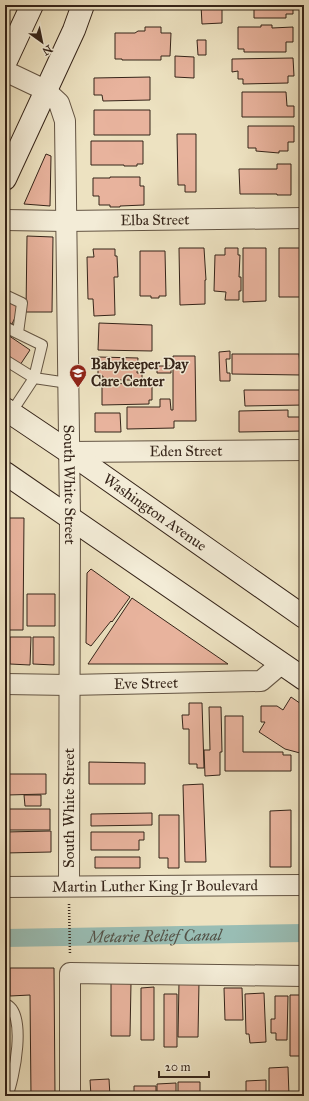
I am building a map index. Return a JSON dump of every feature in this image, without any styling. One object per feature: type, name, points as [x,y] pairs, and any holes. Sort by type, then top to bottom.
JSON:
[{"type":"street","points":[[5,63],[32,5]]},
{"type":"street","points":[[5,179],[74,30],[83,5]]},
{"type":"street","name":"South White Street","points":[[5,71],[45,90],[59,103],[65,121],[70,517],[69,886]]},
{"type":"street","name":"Elba Street","points":[[5,220],[66,221],[304,218]]},
{"type":"street","name":"Washington Avenue","points":[[8,411],[304,617]]},
{"type":"street","name":"Eden Street","points":[[68,452],[304,450]]},
{"type":"street","points":[[5,474],[70,517],[280,664],[304,679]]},
{"type":"street","name":"Eve Street","points":[[5,684],[69,686],[261,681],[280,664]]},
{"type":"street","name":"Martin Luther King Jr Boulevard","points":[[5,887],[304,885]]},
{"type":"street","points":[[70,1096],[70,973],[304,976]]},
{"type":"lane","points":[[5,295],[22,302],[18,333]]},
{"type":"lane","points":[[5,327],[42,345],[34,378],[8,411]]},
{"type":"lane","points":[[5,360],[34,378],[68,383]]},
{"type":"lane","points":[[5,1004],[9,1005],[14,1010],[18,1035],[11,1086],[7,1096]]},
{"type":"path","points":[[69,886],[70,973]]},
{"type":"building","points":[[201,5],[222,5],[222,23],[202,24]]},
{"type":"building","points":[[247,5],[293,5],[293,14],[286,14],[286,18],[254,18],[254,8],[247,8]]},
{"type":"building","points":[[261,25],[272,25],[272,28],[293,27],[293,42],[286,42],[286,52],[244,52],[244,49],[238,49],[238,27],[261,27]]},
{"type":"building","points":[[145,27],[161,27],[161,33],[171,33],[170,56],[161,56],[161,60],[115,59],[115,33],[135,33],[138,31],[145,31]]},
{"type":"building","points":[[197,40],[206,40],[206,55],[198,55]]},
{"type":"building","points":[[175,56],[194,57],[194,78],[175,77]]},
{"type":"building","points":[[293,58],[294,76],[288,76],[288,83],[243,84],[243,79],[238,79],[238,71],[232,72],[232,59]]},
{"type":"building","points":[[150,77],[150,100],[103,101],[102,95],[94,95],[94,78]]},
{"type":"building","points":[[242,92],[286,92],[287,106],[294,106],[294,117],[242,117]]},
{"type":"building","points":[[94,110],[150,110],[150,135],[94,135]]},
{"type":"building","points":[[248,126],[294,126],[294,142],[288,142],[288,151],[279,151],[279,153],[256,151],[256,148],[248,148]]},
{"type":"building","points":[[177,134],[196,134],[196,192],[185,192],[185,185],[178,185]]},
{"type":"building","points":[[91,141],[143,141],[143,164],[137,164],[137,166],[91,165]]},
{"type":"building","points":[[46,154],[51,156],[50,206],[24,204]]},
{"type":"building","points":[[277,164],[291,164],[291,195],[240,194],[239,169],[277,169]]},
{"type":"building","points":[[140,177],[140,186],[144,186],[144,205],[110,207],[110,205],[99,205],[99,196],[93,196],[93,178]]},
{"type":"building","points":[[27,236],[53,237],[52,312],[26,312]]},
{"type":"building","points":[[179,248],[204,248],[206,280],[205,304],[180,305]]},
{"type":"building","points":[[225,248],[238,248],[238,255],[240,255],[239,277],[241,277],[241,291],[239,291],[239,300],[225,300],[226,292],[214,291],[215,255],[225,255]]},
{"type":"building","points":[[243,248],[266,248],[266,301],[243,302]]},
{"type":"building","points":[[279,248],[303,248],[303,297],[279,297]]},
{"type":"building","points":[[93,249],[115,249],[115,256],[117,256],[118,277],[114,277],[115,315],[94,316],[93,299],[88,299],[87,257],[94,257]]},
{"type":"building","points":[[140,251],[165,251],[166,296],[151,298],[151,296],[140,296]]},
{"type":"building","points":[[5,300],[20,307],[12,324],[5,320]]},
{"type":"building","points":[[99,323],[152,325],[152,351],[98,350]]},
{"type":"building","points":[[5,333],[30,350],[20,365],[5,355]]},
{"type":"building","points":[[230,351],[230,359],[226,359],[227,373],[230,373],[230,381],[220,381],[219,352]]},
{"type":"building","points":[[232,354],[299,354],[301,375],[232,374]]},
{"type":"building","points":[[173,356],[195,356],[196,421],[174,421],[174,428],[127,429],[127,407],[160,407],[160,399],[170,399],[171,410],[173,410]]},
{"type":"building","points":[[98,357],[138,358],[137,373],[142,373],[142,380],[103,380],[103,376],[98,376]]},
{"type":"building","points":[[157,366],[171,366],[171,373],[157,373]]},
{"type":"building","points":[[152,383],[152,400],[149,400],[149,404],[102,405],[102,384]]},
{"type":"building","points":[[244,390],[304,390],[304,405],[245,406]]},
{"type":"building","points":[[288,410],[288,417],[304,417],[304,431],[239,432],[239,411]]},
{"type":"building","points":[[95,413],[120,413],[121,432],[95,432]]},
{"type":"building","points":[[5,518],[24,518],[23,630],[5,630]]},
{"type":"building","points":[[91,569],[130,597],[112,622],[111,621],[91,646],[86,643],[87,573]]},
{"type":"building","points":[[27,594],[55,594],[55,626],[27,626]]},
{"type":"building","points":[[132,598],[228,664],[88,664]]},
{"type":"building","points":[[5,637],[9,637],[9,665],[5,665]]},
{"type":"building","points":[[10,637],[31,637],[30,665],[10,664]]},
{"type":"building","points":[[33,637],[54,637],[54,665],[33,664]]},
{"type":"building","points":[[291,697],[304,706],[304,747],[300,753],[285,749],[259,732],[265,722],[261,722],[261,706],[277,706],[283,710]]},
{"type":"building","points":[[189,703],[202,703],[204,768],[197,768],[197,764],[189,764],[189,729],[183,729],[182,715],[189,715]]},
{"type":"building","points":[[209,707],[221,707],[222,752],[220,752],[220,775],[205,776],[204,750],[210,750]]},
{"type":"building","points":[[225,716],[243,716],[243,752],[283,752],[283,755],[291,755],[291,771],[225,771]]},
{"type":"building","points":[[89,762],[145,763],[145,784],[89,784]]},
{"type":"building","points":[[5,774],[46,774],[46,794],[7,795],[7,800],[5,800]]},
{"type":"building","points":[[203,784],[206,862],[185,862],[183,785]]},
{"type":"building","points":[[24,795],[41,795],[41,806],[25,806]]},
{"type":"building","points":[[5,809],[50,809],[50,830],[5,830]]},
{"type":"building","points":[[291,810],[291,867],[270,867],[270,811]]},
{"type":"building","points":[[152,813],[152,825],[91,826],[91,814]]},
{"type":"building","points":[[159,815],[179,815],[179,868],[168,868],[168,858],[159,858]]},
{"type":"building","points":[[51,831],[51,852],[5,853],[5,832]]},
{"type":"building","points":[[91,832],[144,832],[144,840],[139,840],[139,850],[91,850]]},
{"type":"building","points":[[95,857],[140,857],[140,868],[95,868]]},
{"type":"building","points":[[10,968],[54,968],[55,1096],[31,1096],[30,995],[10,996]]},
{"type":"building","points":[[5,969],[8,969],[8,988],[5,988]]},
{"type":"building","points":[[179,982],[199,982],[198,1037],[178,1037]]},
{"type":"building","points":[[111,983],[131,983],[130,1036],[111,1036]]},
{"type":"building","points":[[154,987],[154,1040],[141,1040],[141,988]]},
{"type":"building","points":[[224,988],[242,988],[243,1020],[225,1020]]},
{"type":"building","points":[[264,993],[266,1042],[250,1043],[249,1034],[246,1034],[245,994]]},
{"type":"building","points":[[164,994],[177,994],[177,1047],[164,1047]]},
{"type":"building","points":[[290,995],[303,995],[304,999],[304,1056],[290,1056]]},
{"type":"building","points":[[275,996],[288,996],[287,1040],[276,1040],[276,1033],[271,1033],[271,1019],[275,1019]]},
{"type":"building","points":[[5,1017],[7,1017],[7,1041],[5,1041]]},
{"type":"building","points":[[288,1067],[289,1096],[269,1096],[269,1068]]},
{"type":"building","points":[[109,1079],[110,1096],[91,1096],[90,1080]]},
{"type":"building","points":[[266,1080],[266,1096],[246,1096],[246,1081]]},
{"type":"building","points":[[178,1082],[200,1082],[200,1096],[178,1096]]},
{"type":"building","points":[[176,1083],[176,1096],[157,1096],[157,1084]]},
{"type":"building","points":[[134,1086],[156,1086],[156,1096],[134,1096]]},
{"type":"waterway","name":"Metarie Relief Canal","points":[[5,938],[304,933]]},
{"type":"place","name":"Babykeeper Day Care Center","points":[[78,388]]}]
